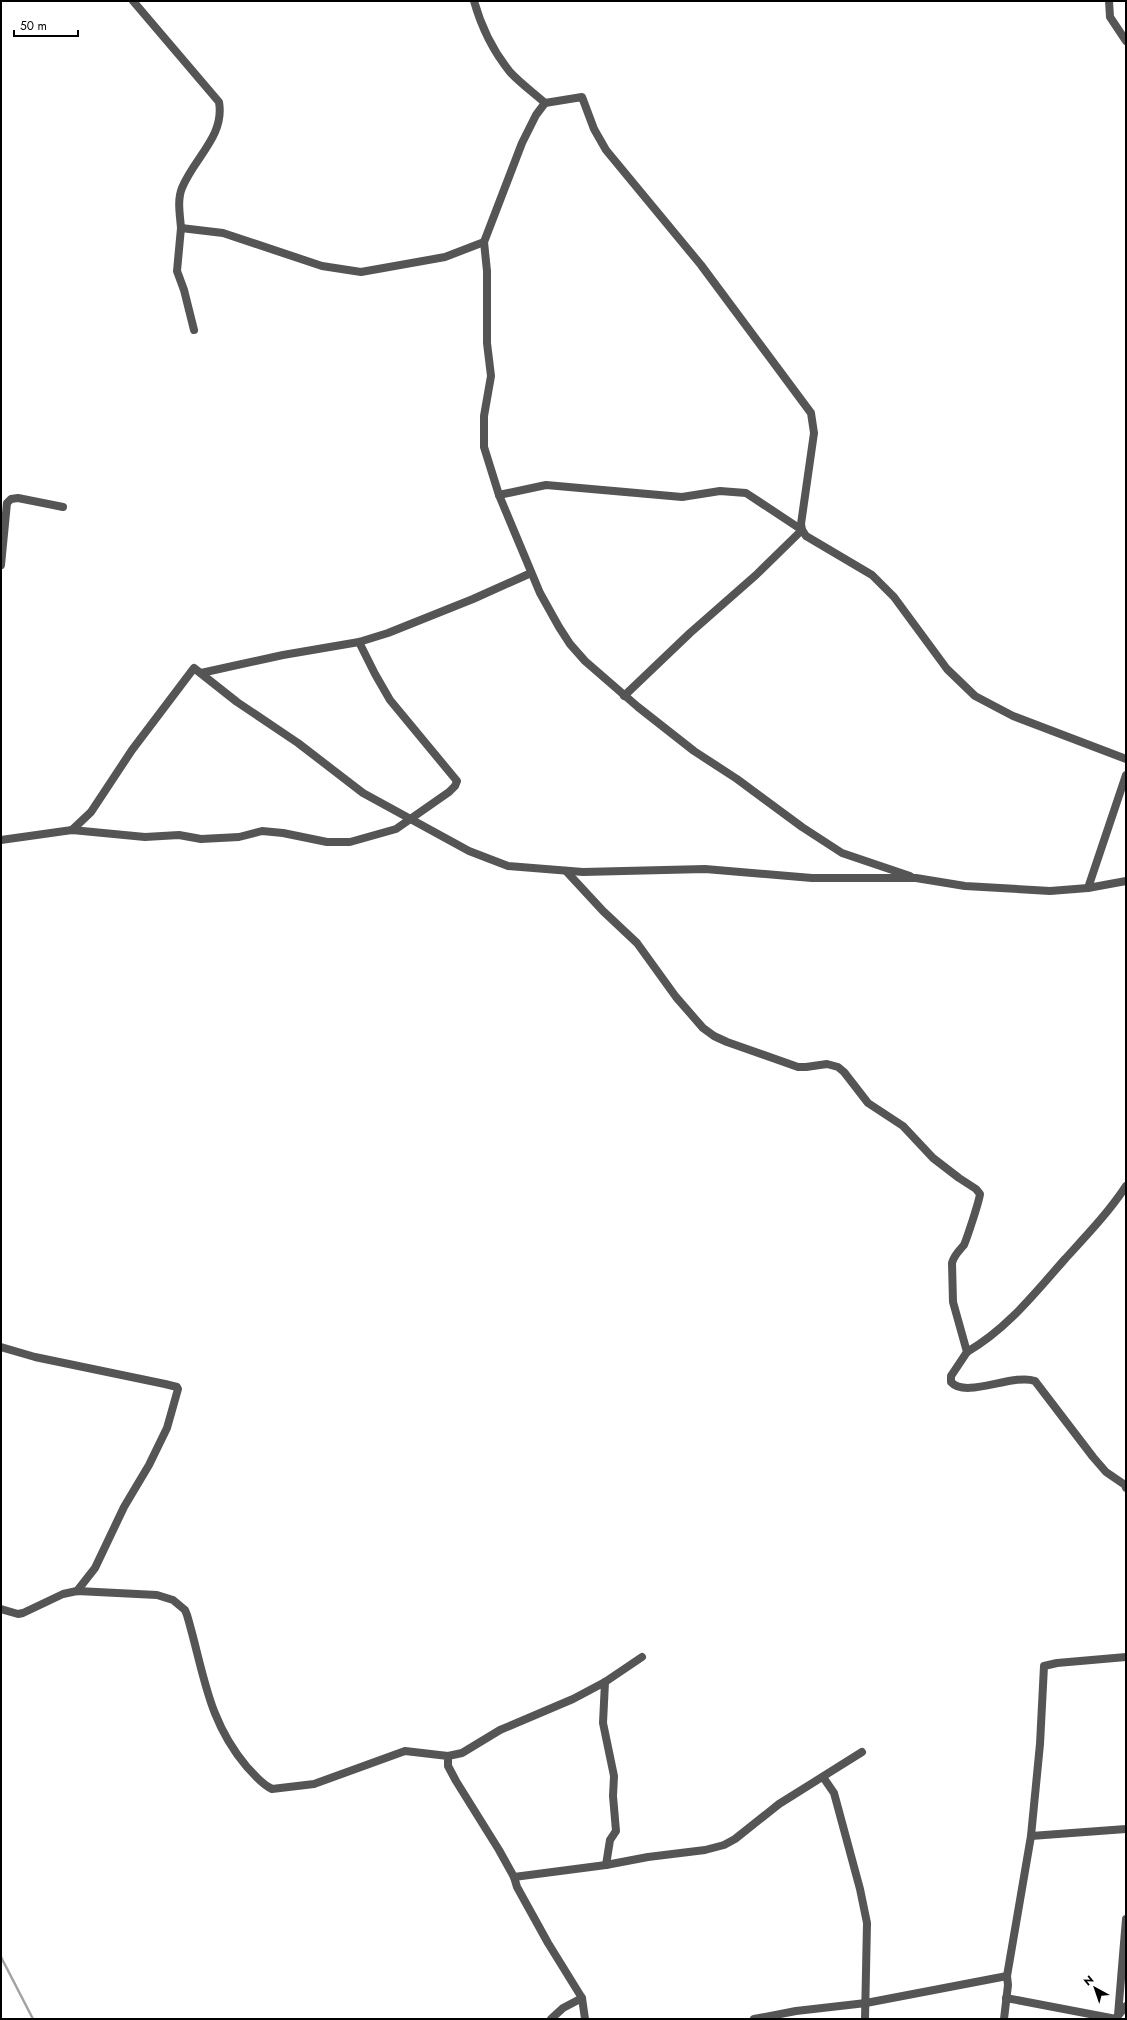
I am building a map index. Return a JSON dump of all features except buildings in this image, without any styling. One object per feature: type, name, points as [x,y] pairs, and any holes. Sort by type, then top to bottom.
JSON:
[{"type":"street","points":[[133,1],[219,102],[221,112],[217,131],[181,189],[179,209],[181,228],[177,271],[184,290],[194,330]]},
{"type":"street","points":[[474,1],[479,18],[492,45],[511,72],[545,103]]},
{"type":"street","points":[[1108,1],[1110,18],[1126,41]]},
{"type":"street","points":[[802,530],[800,524],[814,433],[813,421],[808,408],[706,272],[606,150],[594,130],[582,97],[545,103],[536,115],[522,143],[484,242],[487,271],[487,343],[490,376],[484,416],[483,438],[499,495],[531,572],[550,612],[570,644],[584,661],[624,696],[694,751],[842,853],[916,878]]},
{"type":"street","points":[[181,228],[223,234],[322,266],[361,272],[445,257],[484,242]]},
{"type":"street","points":[[499,495],[546,485],[682,497],[720,491],[746,493],[802,530],[814,542],[853,562],[872,575],[894,597],[947,669],[975,696],[1013,716],[1126,759]]},
{"type":"street","points":[[1,565],[7,503],[11,499],[18,498],[63,507]]},
{"type":"street","points":[[624,696],[690,633],[756,575],[802,530]]},
{"type":"street","points":[[201,673],[283,655],[359,642],[388,633],[474,599],[531,572]]},
{"type":"street","points":[[1,840],[72,830],[145,837],[179,835],[201,840],[239,837],[262,831],[338,843],[390,832],[410,820],[449,792],[455,786],[457,781],[390,700],[359,642]]},
{"type":"street","points":[[72,830],[92,812],[132,750],[194,668],[227,695],[298,742],[363,793],[469,851],[501,864],[566,871],[690,869],[812,878],[916,878],[965,886],[1050,891],[1088,888],[1126,881]]},
{"type":"street","points":[[1088,888],[1126,775]]},
{"type":"street","points":[[566,871],[637,943],[676,997],[703,1028],[714,1036],[727,1042],[798,1066],[806,1067],[826,1064],[838,1067],[844,1072],[868,1103],[903,1126],[945,1168],[976,1188],[980,1194],[978,1205],[966,1241],[954,1257],[952,1270],[953,1302],[967,1352]]},
{"type":"street","points":[[1126,1186],[1086,1236],[1021,1308],[995,1333],[967,1352],[951,1376],[953,1384],[965,1388],[993,1385],[1011,1380],[1035,1381],[1088,1452],[1106,1472],[1125,1485],[1126,1488]]},
{"type":"street","points":[[1,1347],[35,1357],[165,1384],[177,1387],[178,1389],[167,1428],[149,1465],[124,1507],[95,1568],[77,1591]]},
{"type":"street","points":[[1,1609],[18,1614],[23,1613],[63,1594],[77,1591],[157,1594],[173,1600],[182,1607],[187,1615],[202,1674],[223,1734],[248,1768],[261,1782],[272,1789],[314,1784],[405,1751],[448,1756],[462,1753],[500,1730],[538,1715],[605,1682],[642,1657]]},
{"type":"street","points":[[1004,2019],[1007,1976],[1031,1836],[1040,1744],[1044,1666],[1057,1663],[1126,1656]]},
{"type":"street","points":[[605,1682],[603,1723],[614,1776],[613,1796],[616,1831],[610,1840],[606,1865]]},
{"type":"street","points":[[514,1877],[606,1865],[724,1845],[735,1839],[779,1804],[862,1752]]},
{"type":"street","points":[[448,1756],[448,1766],[456,1781],[514,1877],[517,1887],[552,1950],[582,1998],[585,2019]]},
{"type":"street","points":[[823,1777],[834,1793],[860,1889],[867,1923],[866,2019]]},
{"type":"street","points":[[1031,1836],[1126,1829]]},
{"type":"street","points":[[1118,2017],[1126,1919]]},
{"type":"street","points":[[754,2019],[796,2011],[866,2003],[1007,1976]]},
{"type":"street","points":[[551,2019],[563,2008],[582,1998]]},
{"type":"street","points":[[1006,1998],[1118,2017]]},
{"type":"street","points":[[1118,2017],[1126,2006]]},
{"type":"waterway","points":[[1,1957],[33,2019]]}]
